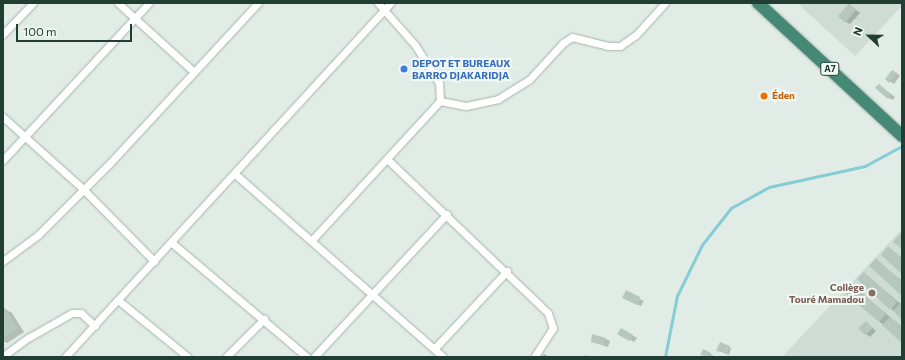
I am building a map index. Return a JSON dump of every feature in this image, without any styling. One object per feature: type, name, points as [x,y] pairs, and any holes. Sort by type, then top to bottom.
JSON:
[{"type":"highway","name":"A7","points":[[758,3],[902,136]]},
{"type":"street","points":[[3,34],[33,3]]},
{"type":"street","points":[[118,3],[193,71]]},
{"type":"street","points":[[3,160],[149,3]]},
{"type":"street","points":[[3,261],[38,235],[84,190],[193,71],[258,3]]},
{"type":"street","points":[[312,240],[388,160],[440,101],[439,83],[415,45],[378,3]]},
{"type":"street","points":[[65,357],[172,243],[391,3]]},
{"type":"street","points":[[440,101],[466,106],[498,99],[529,80],[563,43],[572,37],[606,46],[620,46],[636,35],[665,3]]},
{"type":"street","points":[[3,117],[84,190],[154,261]]},
{"type":"street","points":[[388,160],[507,271],[548,313],[553,323],[549,336],[534,357]]},
{"type":"street","points":[[235,174],[312,240],[443,357]]},
{"type":"street","points":[[314,357],[371,293],[447,214]]},
{"type":"street","points":[[172,243],[264,319],[307,357]]},
{"type":"street","points":[[434,349],[507,271]]},
{"type":"street","points":[[118,300],[188,357]]},
{"type":"street","points":[[3,356],[28,338],[72,314],[81,313],[95,326]]},
{"type":"street","points":[[226,357],[264,319]]},
{"type":"shaded area","points":[[797,3],[902,3],[902,6],[855,56]]},
{"type":"shaded area","name":"Collège Touré Mamadou","points":[[902,229],[902,357],[782,357]]},
{"type":"building","points":[[849,3],[856,10],[845,23],[838,16]]},
{"type":"building","points":[[892,70],[897,73],[889,83],[885,79]]},
{"type":"building","points":[[879,84],[891,94],[888,99],[875,88]]},
{"type":"building","points":[[901,233],[902,234],[902,249],[893,242]]},
{"type":"building","points":[[888,246],[902,259],[902,274],[881,255]]},
{"type":"building","points":[[876,258],[902,282],[902,296],[869,266]]},
{"type":"building","points":[[864,272],[897,302],[890,310],[857,279]]},
{"type":"building","points":[[852,284],[886,314],[879,322],[845,293]]},
{"type":"building","points":[[626,290],[640,297],[637,305],[622,298]]},
{"type":"building","points":[[900,304],[902,306],[902,320],[893,311]]},
{"type":"building","points":[[5,308],[18,328],[3,338],[3,309]]},
{"type":"building","points":[[890,317],[902,328],[902,343],[882,325]]},
{"type":"building","points":[[866,321],[873,328],[865,335],[858,328]]},
{"type":"building","points":[[621,328],[633,335],[629,341],[617,334]]},
{"type":"building","points":[[592,334],[606,338],[604,345],[591,342]]},
{"type":"building","points":[[720,342],[724,343],[721,352],[716,351]]},
{"type":"building","points":[[725,344],[730,346],[727,354],[722,352]]},
{"type":"building","points":[[703,349],[711,353],[710,357],[700,355]]},
{"type":"waterway","points":[[665,357],[677,296],[702,245],[731,208],[769,187],[865,166],[902,146]]},
{"type":"place","name":"DEPOT ET BUREAUX BARRO DJAKARIDJA","points":[[404,69]]},
{"type":"place","name":"Éden","points":[[764,96]]},
{"type":"place","name":"Collège Touré Mamadou","points":[[872,293]]}]
